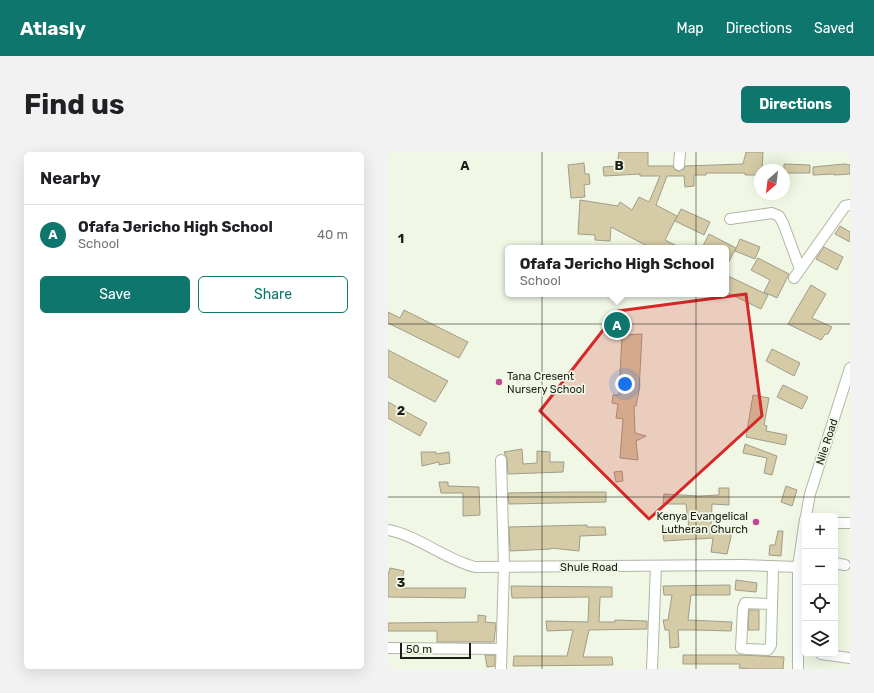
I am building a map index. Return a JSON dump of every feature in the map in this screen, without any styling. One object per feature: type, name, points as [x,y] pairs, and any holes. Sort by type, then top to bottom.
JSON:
[{"type":"street","points":[[679,165],[680,152]]},
{"type":"street","points":[[794,278],[845,206],[850,204]]},
{"type":"street","points":[[730,219],[772,213],[779,216],[800,269]]},
{"type":"street","name":"Nile Road","points":[[807,513],[810,494],[850,368]]},
{"type":"street","points":[[501,460],[504,567],[501,669]]},
{"type":"street","points":[[838,522],[850,523]]},
{"type":"street","name":"Shule Road","points":[[388,530],[402,533],[463,564],[475,567],[742,565],[773,567],[801,561]]},
{"type":"street","points":[[798,669],[801,640],[802,549]]},
{"type":"street","points":[[652,669],[656,566]]},
{"type":"street","points":[[772,604],[745,603],[743,608],[741,648],[768,650],[770,648],[771,645],[773,567]]},
{"type":"street","points":[[388,648],[501,649]]},
{"type":"street","points":[[838,656],[850,658]]},
{"type":"highlighted area","points":[[746,294],[762,416],[649,519],[540,411],[618,311]]},
{"type":"building","points":[[619,152],[648,152],[648,166],[673,166],[675,170],[679,171],[684,169],[685,166],[743,164],[746,152],[763,152],[762,164],[754,164],[754,175],[745,175],[745,173],[706,173],[706,175],[694,175],[694,186],[685,187],[684,176],[667,176],[656,205],[677,216],[665,240],[675,245],[645,245],[611,227],[610,241],[595,240],[595,235],[578,234],[580,200],[618,206],[620,202],[632,210],[639,197],[649,202],[660,176],[640,176],[640,174],[604,176],[603,167],[617,166]]},
{"type":"building","points":[[584,163],[585,174],[589,174],[590,184],[584,185],[585,197],[571,198],[568,165]]},
{"type":"building","points":[[790,164],[810,165],[810,173],[790,173]]},
{"type":"building","points":[[844,164],[850,165],[850,174],[813,175],[813,167]]},
{"type":"building","points":[[681,209],[710,222],[704,235],[675,221]]},
{"type":"building","points":[[840,226],[850,232],[850,242],[835,234]]},
{"type":"building","points":[[709,234],[736,248],[729,261],[729,245],[704,245]]},
{"type":"building","points":[[740,239],[760,247],[755,259],[735,251]]},
{"type":"building","points":[[824,247],[843,257],[837,270],[816,259]]},
{"type":"building","points":[[758,258],[789,274],[777,298],[764,292],[770,280],[751,270]]},
{"type":"building","points":[[729,276],[768,295],[761,309],[729,293]]},
{"type":"building","points":[[811,285],[826,294],[812,318],[832,327],[828,334],[825,334],[821,340],[788,324]]},
{"type":"building","points":[[404,310],[468,342],[459,358],[388,323],[388,312],[400,318]]},
{"type":"building","points":[[642,334],[639,391],[636,406],[634,406],[635,433],[646,436],[636,441],[638,460],[620,458],[623,419],[616,418],[618,404],[612,403],[613,395],[619,395],[622,335]]},
{"type":"building","points":[[772,349],[800,363],[794,376],[766,361]]},
{"type":"building","points":[[388,350],[448,381],[435,402],[388,377]]},
{"type":"building","points":[[783,385],[808,397],[802,409],[777,397]]},
{"type":"building","points":[[753,395],[769,398],[764,425],[767,426],[766,431],[787,435],[785,445],[746,437]]},
{"type":"building","points":[[388,402],[427,423],[420,436],[388,418]]},
{"type":"building","points":[[745,444],[777,456],[772,475],[764,473],[767,458],[743,453]]},
{"type":"building","points":[[522,449],[523,464],[537,463],[537,451],[550,452],[550,462],[564,462],[563,472],[508,474],[507,459],[504,452]]},
{"type":"building","points":[[421,452],[436,452],[436,454],[449,452],[450,463],[439,465],[439,462],[422,466]]},
{"type":"building","points":[[622,471],[623,481],[616,482],[614,472]]},
{"type":"building","points":[[439,482],[448,482],[448,486],[479,487],[480,515],[463,516],[463,493],[441,493]]},
{"type":"building","points":[[786,486],[797,490],[792,506],[781,502]]},
{"type":"building","points":[[719,488],[729,488],[729,505],[712,504],[711,529],[731,529],[731,537],[727,554],[711,552],[713,538],[664,541],[662,529],[689,529],[686,504],[663,504],[664,494],[699,496],[719,495]]},
{"type":"building","points":[[606,492],[606,502],[509,504],[508,493]]},
{"type":"building","points":[[587,525],[587,527],[605,527],[606,535],[580,536],[579,551],[551,548],[510,551],[509,527]]},
{"type":"building","points":[[778,531],[783,531],[781,556],[769,555],[770,545],[775,545]]},
{"type":"building","points":[[390,568],[404,571],[400,588],[466,588],[465,598],[388,597],[388,575]]},
{"type":"building","points":[[736,580],[757,583],[756,592],[735,590]]},
{"type":"building","points":[[730,585],[730,595],[691,595],[688,620],[732,622],[731,631],[678,630],[679,647],[670,648],[669,630],[665,630],[663,620],[668,620],[672,595],[664,595],[663,586]]},
{"type":"building","points":[[511,586],[612,587],[612,597],[600,597],[599,622],[615,622],[615,620],[647,621],[647,629],[589,630],[583,657],[612,657],[613,665],[513,666],[514,656],[567,656],[573,630],[547,631],[546,621],[588,622],[589,597],[512,598]]},
{"type":"building","points":[[749,610],[759,610],[759,630],[748,630]]},
{"type":"building","points":[[478,615],[486,616],[485,622],[496,623],[494,642],[437,642],[437,631],[388,631],[388,623],[478,622]]},
{"type":"building","points":[[485,655],[495,655],[495,666],[487,667]]},
{"type":"building","points":[[683,655],[784,657],[783,669],[750,669],[739,668],[740,664],[683,664]]},
{"type":"place","name":"Ofafa Jericho High School","points":[[617,325]]},
{"type":"place","name":"Tana Cresent Nursery School","points":[[499,382]]},
{"type":"place","name":"Kenya Evangelical Lutheran Church","points":[[756,522]]}]
